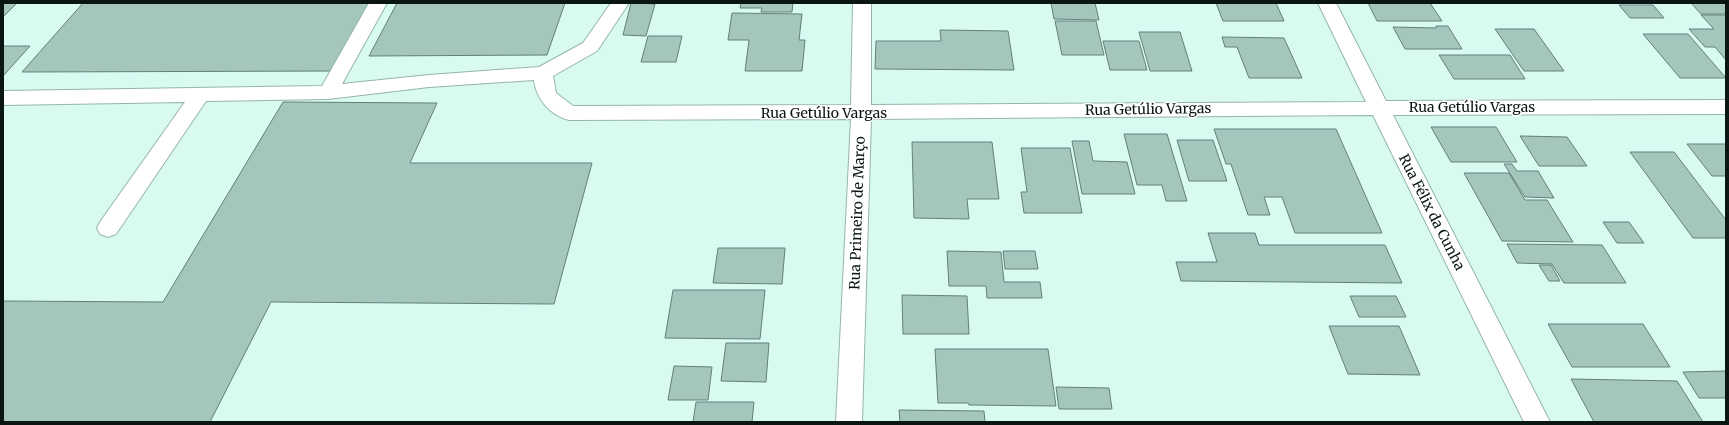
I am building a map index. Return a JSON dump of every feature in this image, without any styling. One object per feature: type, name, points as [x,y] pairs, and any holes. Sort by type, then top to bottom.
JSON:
[{"type":"street","points":[[328,92],[378,3]]},
{"type":"street","points":[[3,98],[328,92],[429,81],[543,73],[590,47],[620,3]]},
{"type":"street","name":"Rua Primeiro de Março","points":[[849,422],[861,113],[862,3]]},
{"type":"street","name":"Rua Félix da Cunha","points":[[1327,3],[1537,422]]},
{"type":"street","name":"Rua Getúlio Vargas","points":[[543,73],[544,85],[548,98],[569,113],[861,113],[1379,107],[1726,107]]},
{"type":"street","points":[[108,228],[200,95]]},
{"type":"building","points":[[3,3],[17,3],[3,17]]},
{"type":"building","points":[[83,3],[374,3],[337,71],[22,72]]},
{"type":"building","points":[[397,3],[565,3],[547,55],[369,56]]},
{"type":"building","points":[[631,3],[655,4],[646,36],[623,35]]},
{"type":"building","points":[[741,3],[793,3],[792,12],[761,12],[762,8],[740,8]]},
{"type":"building","points":[[1051,3],[1095,3],[1099,20],[1054,19]]},
{"type":"building","points":[[1216,3],[1276,3],[1284,21],[1223,21]]},
{"type":"building","points":[[1368,3],[1430,3],[1442,21],[1377,21]]},
{"type":"building","points":[[1691,3],[1726,3],[1726,14],[1701,14]]},
{"type":"building","points":[[1619,5],[1653,5],[1664,18],[1630,18]]},
{"type":"building","points":[[732,13],[802,14],[799,40],[805,40],[802,71],[745,71],[749,40],[728,40]]},
{"type":"building","points":[[1701,15],[1726,15],[1726,60],[1715,47],[1705,47],[1689,29],[1714,29]]},
{"type":"building","points":[[1055,21],[1096,21],[1104,55],[1062,55]]},
{"type":"building","points":[[1436,26],[1448,26],[1462,49],[1405,49],[1393,27],[1436,28]]},
{"type":"building","points":[[1495,29],[1534,29],[1564,71],[1524,71]]},
{"type":"building","points":[[940,30],[1008,31],[1014,70],[875,69],[876,41],[941,41]]},
{"type":"building","points":[[1139,32],[1180,32],[1192,71],[1150,71]]},
{"type":"building","points":[[1643,34],[1688,34],[1726,78],[1680,78]]},
{"type":"building","points":[[648,36],[682,36],[676,62],[641,62]]},
{"type":"building","points":[[1222,37],[1284,38],[1302,78],[1249,78],[1237,47],[1225,47]]},
{"type":"building","points":[[1103,41],[1139,41],[1147,70],[1110,70]]},
{"type":"building","points":[[3,46],[30,46],[4,75],[3,75]]},
{"type":"building","points":[[1439,55],[1510,55],[1525,79],[1454,79]]},
{"type":"building","points":[[283,102],[437,103],[410,163],[592,163],[554,304],[271,302],[210,422],[3,422],[3,301],[163,302]]},
{"type":"building","points":[[1431,127],[1496,127],[1517,162],[1451,162]]},
{"type":"building","points":[[1214,129],[1336,129],[1382,233],[1295,233],[1282,197],[1264,197],[1270,215],[1248,215],[1231,164],[1226,164]]},
{"type":"building","points":[[1124,134],[1167,134],[1187,201],[1166,201],[1162,185],[1137,185]]},
{"type":"building","points":[[1520,136],[1567,137],[1587,166],[1539,166]]},
{"type":"building","points":[[1177,140],[1213,140],[1227,181],[1189,181]]},
{"type":"building","points":[[1072,141],[1089,141],[1093,161],[1127,162],[1135,194],[1082,194]]},
{"type":"building","points":[[912,142],[992,142],[999,199],[967,199],[969,219],[914,218]]},
{"type":"building","points":[[1687,144],[1726,144],[1726,176],[1712,176]]},
{"type":"building","points":[[1021,148],[1070,148],[1082,213],[1024,213],[1021,192],[1027,192]]},
{"type":"building","points":[[1630,152],[1674,152],[1726,220],[1726,238],[1693,238]]},
{"type":"building","points":[[1504,164],[1512,164],[1517,171],[1538,171],[1554,198],[1525,197]]},
{"type":"building","points":[[1464,173],[1509,173],[1525,200],[1547,200],[1573,242],[1502,241]]},
{"type":"building","points":[[1603,222],[1629,222],[1644,243],[1617,243]]},
{"type":"building","points":[[1208,233],[1255,233],[1259,245],[1385,245],[1402,283],[1181,281],[1176,262],[1217,262]]},
{"type":"building","points":[[1507,244],[1602,245],[1626,283],[1564,283],[1552,264],[1517,263]]},
{"type":"building","points":[[718,248],[785,248],[782,284],[713,283]]},
{"type":"building","points":[[947,251],[1001,252],[1004,282],[1040,282],[1042,298],[987,298],[986,286],[949,286]]},
{"type":"building","points":[[1003,251],[1035,251],[1038,269],[1005,269]]},
{"type":"building","points":[[1539,265],[1551,265],[1560,281],[1549,281]]},
{"type":"building","points":[[673,290],[765,290],[760,339],[665,338]]},
{"type":"building","points":[[902,295],[967,296],[969,334],[903,334]]},
{"type":"building","points":[[1350,296],[1396,296],[1406,317],[1359,317]]},
{"type":"building","points":[[1548,324],[1643,324],[1670,367],[1572,367]]},
{"type":"building","points":[[1329,326],[1399,326],[1420,375],[1348,374]]},
{"type":"building","points":[[726,343],[769,343],[766,382],[721,381]]},
{"type":"building","points":[[935,349],[1048,349],[1056,406],[969,405],[968,403],[938,403]]},
{"type":"building","points":[[674,366],[712,367],[708,400],[668,400]]},
{"type":"building","points":[[1726,371],[1726,398],[1699,398],[1683,372]]},
{"type":"building","points":[[1571,379],[1677,381],[1703,422],[1594,422]]},
{"type":"building","points":[[1056,387],[1109,388],[1112,409],[1059,409]]},
{"type":"building","points":[[696,402],[754,402],[752,422],[693,422]]},
{"type":"building","points":[[899,410],[984,411],[985,422],[900,422]]}]
